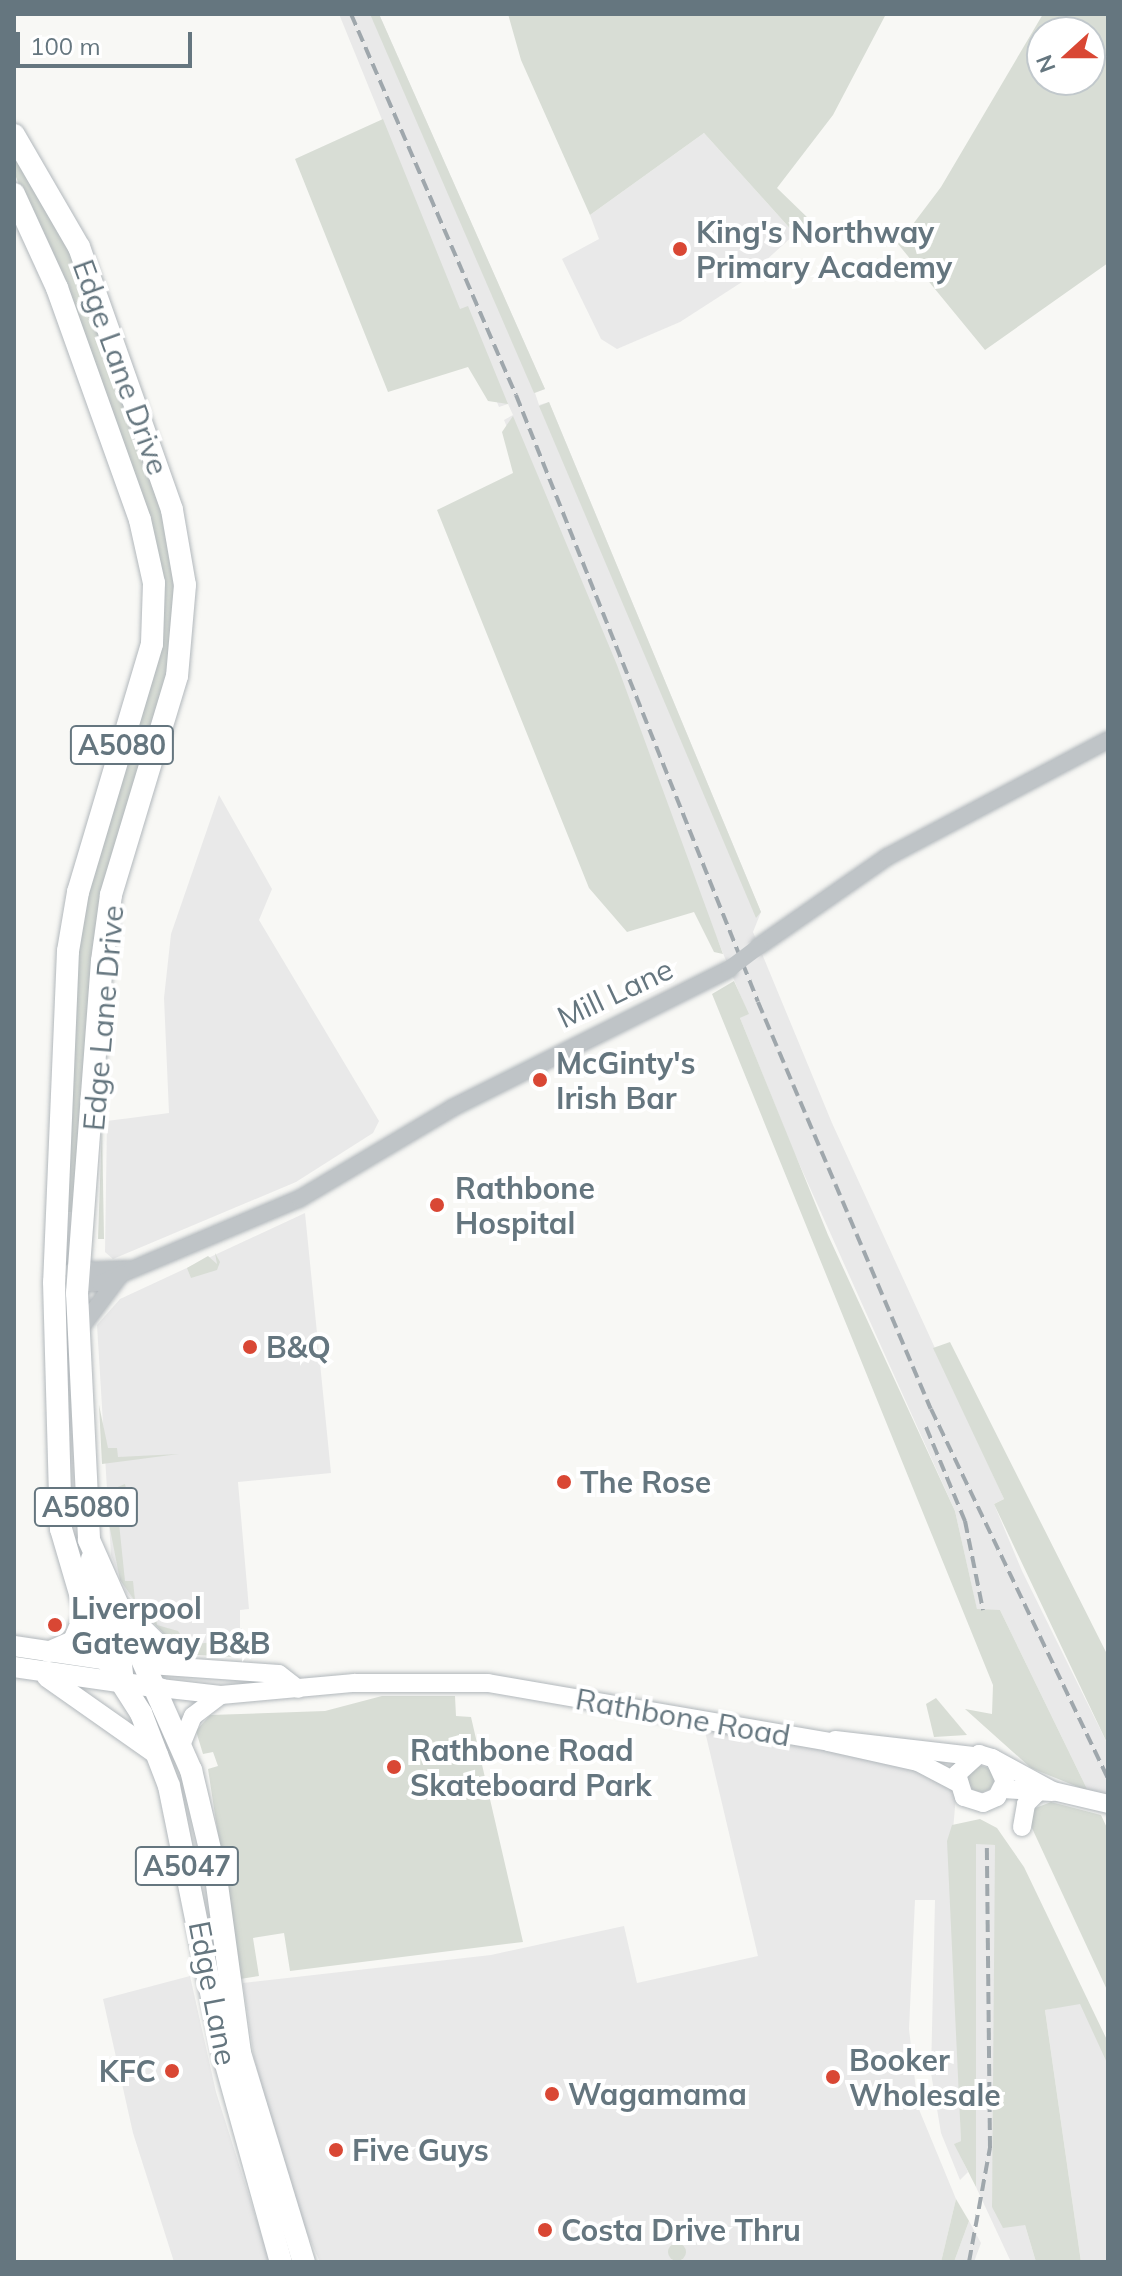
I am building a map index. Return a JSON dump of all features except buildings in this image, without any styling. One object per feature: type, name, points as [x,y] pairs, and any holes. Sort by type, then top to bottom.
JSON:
[{"type":"highway","name":"Edge Lane Drive","points":[[14,135],[79,247],[172,510],[185,585],[177,676],[111,895],[78,1276],[76,1334],[92,1556],[160,1688]]},
{"type":"highway","name":"Edge Lane Drive","points":[[14,194],[68,317],[140,520],[154,583],[152,644],[78,892],[68,951],[54,1282],[61,1529],[84,1615],[117,1669]]},
{"type":"highway","points":[[92,1556],[93,1590],[117,1669]]},
{"type":"highway","name":"Edge Lane","points":[[117,1669],[158,1755],[237,2109],[281,2262]]},
{"type":"highway","name":"Edge Lane","points":[[160,1688],[182,1743],[215,1870],[240,2053],[304,2262]]},
{"type":"highway","points":[[237,2109],[229,2056],[240,2053]]},
{"type":"main road","points":[[114,1599],[182,1666]]},
{"type":"main road","points":[[48,1652],[73,1641],[84,1615]]},
{"type":"main road","points":[[14,1646],[117,1669],[160,1688]]},
{"type":"main road","points":[[14,1667],[44,1674],[150,1665]]},
{"type":"main road","name":"Rathbone Road","points":[[150,1665],[279,1674],[298,1689]]},
{"type":"main road","points":[[44,1674],[158,1755]]},
{"type":"main road","name":"Rathbone Road","points":[[160,1688],[221,1695],[298,1689],[488,1683],[828,1742],[918,1762],[956,1782],[977,1803],[1003,1789]]},
{"type":"main road","points":[[182,1743],[193,1716],[221,1695]]},
{"type":"main road","name":"Rathbone Road","points":[[828,1742],[843,1736],[995,1760]]},
{"type":"main road","points":[[956,1782],[973,1756]]},
{"type":"main road","points":[[995,1760],[1003,1789],[1045,1792],[1099,1802]]},
{"type":"main road","points":[[995,1760],[1045,1792]]},
{"type":"main road","points":[[1022,1827],[1026,1804],[1045,1792]]},
{"type":"street","name":"Mill Lane","points":[[78,1276],[126,1272],[299,1199],[480,1093],[729,969],[887,857],[1108,740]]},
{"type":"street","points":[[76,1334],[126,1272]]},
{"type":"street","points":[[54,1282],[78,1276]]},
{"type":"shaded area","points":[[339,14],[379,14],[545,389],[535,393],[539,405],[549,402],[761,912],[753,932],[832,1123],[1004,1499],[994,1504],[1022,1571],[1108,1745],[1108,1795],[1088,1791],[1000,1610],[977,1610],[955,1511],[793,1150],[740,1018],[748,1014],[504,420],[513,415],[508,404],[499,407]]},
{"type":"shaded area","points":[[370,14],[379,14],[545,389],[534,393]]},
{"type":"shaded area","points":[[508,14],[886,14],[833,115],[777,188],[810,220],[795,234],[704,133],[590,215],[521,60]]},
{"type":"shaded area","points":[[1108,14],[1108,263],[985,350],[898,244],[941,187],[1026,43],[1026,96],[1106,96],[1106,16],[1042,16]]},
{"type":"shaded area","points":[[383,119],[460,309],[468,306],[508,404],[488,401],[468,367],[388,392],[295,159]]},
{"type":"shaded area","name":"King's Northway Primary Academy","points":[[704,133],[795,234],[742,282],[680,322],[617,349],[601,339],[562,259],[599,239],[590,215]]},
{"type":"shaded area","points":[[14,154],[73,255],[160,500],[177,581],[177,640],[93,944],[73,1212],[67,1212],[77,918],[162,621],[91,363],[14,172]]},
{"type":"shaded area","points":[[549,402],[761,912],[756,918],[539,406]]},
{"type":"shaded area","points":[[513,416],[617,665],[723,954],[714,952],[694,912],[627,932],[589,888],[437,510],[513,473],[502,432]]},
{"type":"shaded area","points":[[219,795],[272,889],[259,920],[379,1121],[373,1133],[296,1182],[113,1259],[105,1252],[107,1121],[169,1113],[164,998],[171,934]]},
{"type":"shaded area","points":[[734,981],[749,1014],[740,1018],[828,1235],[955,1511],[977,1609],[1000,1610],[1088,1791],[1031,1768],[965,1709],[992,1714],[993,1685],[712,994]]},
{"type":"shaded area","points":[[102,1124],[104,1239],[98,1239]]},
{"type":"shaded area","points":[[305,1213],[331,1473],[238,1482],[249,1609],[240,1610],[240,1649],[236,1657],[182,1653],[126,1592],[111,1555],[97,1325],[120,1299]]},
{"type":"shaded area","points":[[215,1253],[220,1262],[217,1270],[191,1278],[187,1268],[208,1256],[217,1264]]},
{"type":"shaded area","points":[[950,1342],[1108,1656],[1108,1745],[994,1504],[1004,1499],[933,1348]]},
{"type":"shaded area","points":[[99,1405],[108,1448],[117,1448],[118,1457],[179,1454],[102,1464]]},
{"type":"shaded area","points":[[125,1484],[127,1493],[116,1494],[125,1581],[133,1581],[135,1600],[155,1608],[157,1625],[178,1631],[193,1653],[182,1653],[143,1612],[120,1580],[103,1493]]},
{"type":"shaded area","points":[[242,1628],[236,1657],[197,1655],[195,1644],[235,1640],[234,1629]]},
{"type":"shaded area","points":[[382,1696],[455,1696],[456,1716],[471,1717],[523,1942],[290,1971],[284,1933],[253,1938],[259,1976],[240,1979],[208,1769],[218,1766],[213,1752],[203,1754],[196,1731],[210,1715],[325,1711]]},
{"type":"shaded area","points":[[936,1698],[967,1735],[934,1737],[926,1704]]},
{"type":"shaded area","points":[[703,1723],[918,1762],[957,1784],[952,1842],[961,2141],[955,2144],[968,2172],[960,2180],[941,2133],[931,2073],[935,1900],[915,1900],[909,2029],[918,2107],[956,2199],[941,2262],[320,2262],[293,2202],[254,2058],[243,1983],[491,1955],[624,1926],[637,1983],[758,1956]]},
{"type":"shaded area","points":[[981,1766],[990,1770],[994,1779],[990,1788],[981,1792],[972,1788],[968,1779],[972,1770]]},
{"type":"shaded area","points":[[1051,1802],[1101,1815],[1108,1830],[1108,1992],[1031,1826],[1033,1809]]},
{"type":"shaded area","points":[[980,1819],[997,1828],[1024,1867],[1108,2042],[1108,2065],[1080,2004],[1045,2010],[1081,2262],[1036,2262],[1025,2225],[1003,2228],[992,2207],[995,1845],[976,1844],[976,2187],[954,2144],[961,2141],[947,1841],[952,1825]]},
{"type":"shaded area","points":[[976,1843],[996,1845],[1000,1885],[992,2207],[1025,2225],[1036,2262],[1011,2262],[976,2187]]},
{"type":"shaded area","points":[[190,1976],[216,2092],[270,2262],[174,2262],[133,2133],[103,1999]]},
{"type":"shaded area","points":[[1080,2003],[1108,2042],[1108,2262],[1081,2262],[1045,2010]]},
{"type":"shaded area","points":[[956,2199],[969,2221],[954,2262],[941,2262]]},
{"type":"shaded area","points":[[969,2221],[981,2243],[974,2262],[954,2262]]},
{"type":"shaded area","points":[[677,2243],[686,2252],[677,2261],[668,2252]]},
{"type":"railway","points":[[351,14],[516,395],[758,1002],[931,1409],[1108,1778]]},
{"type":"railway","points":[[926,1427],[965,1521],[983,1610]]},
{"type":"railway","points":[[969,2262],[990,2148],[987,1844]]},
{"type":"place","name":"King's Northway Primary Academy","points":[[680,249]]},
{"type":"place","name":"McGinty's Irish Bar","points":[[540,1080]]},
{"type":"place","name":"Rathbone Hospital","points":[[437,1205]]},
{"type":"place","name":"B&Q","points":[[250,1347]]},
{"type":"place","name":"The Rose","points":[[564,1482]]},
{"type":"place","name":"Liverpool Gateway B&B","points":[[55,1625]]},
{"type":"place","name":"Rathbone Road Skateboard Park","points":[[394,1767]]},
{"type":"place","name":"KFC","points":[[172,2071]]},
{"type":"place","name":"Booker Wholesale","points":[[833,2077]]},
{"type":"place","name":"Wagamama","points":[[552,2094]]},
{"type":"place","name":"Five Guys","points":[[336,2150]]},
{"type":"place","name":"Costa Drive Thru","points":[[545,2230]]}]
